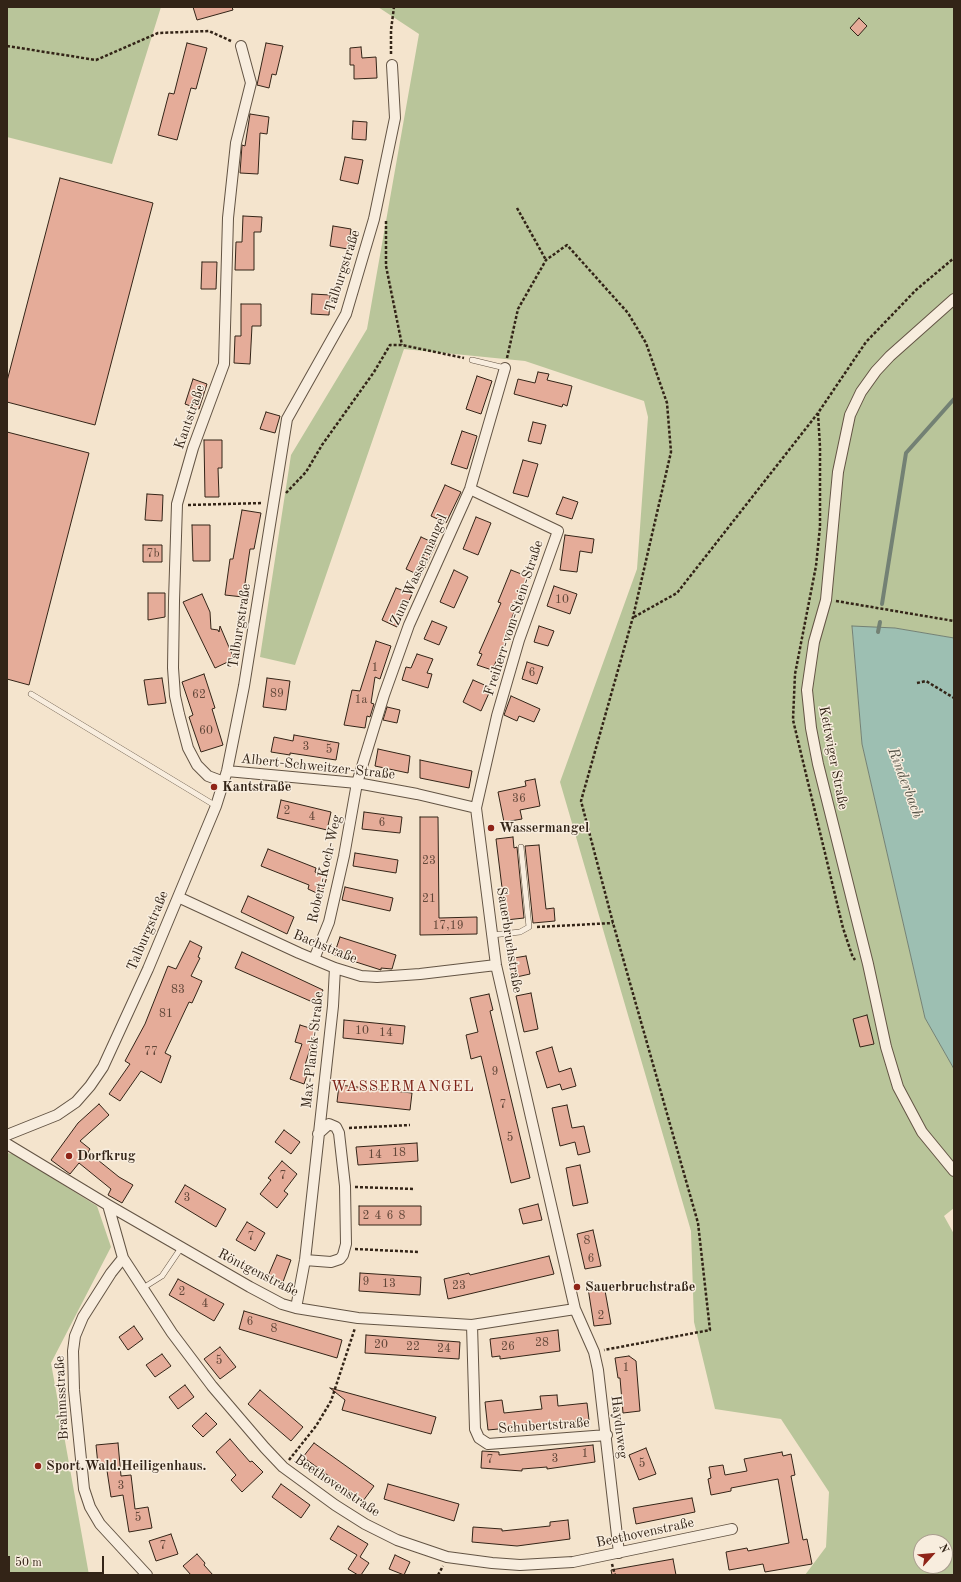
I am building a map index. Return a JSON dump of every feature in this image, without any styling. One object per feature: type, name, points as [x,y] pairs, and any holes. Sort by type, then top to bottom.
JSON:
[{"type":"street","name":"Kantstraße","points":[[224,782],[208,776],[197,765],[188,748],[175,696],[173,668],[177,504],[193,448],[224,364],[228,218],[236,143],[251,83],[241,46]]},
{"type":"street","name":"Talburgstraße","points":[[7,1135],[58,1115],[76,1102],[90,1086],[103,1067],[178,897],[216,806],[227,771],[244,686],[272,503],[287,419],[346,314],[374,219],[395,118],[392,65]]},
{"type":"street","name":"Kettwiger Straße","points":[[954,299],[890,356],[876,371],[861,392],[850,415],[838,472],[826,600],[814,642],[807,690],[811,728],[818,764],[868,964],[886,1047],[898,1087],[922,1132],[954,1171]]},
{"type":"street","name":"Zum Wassermangel","points":[[357,783],[384,695],[409,625],[470,489],[505,368]]},
{"type":"street","name":"Freiherr-vom-Stein-Straße","points":[[470,489],[558,531],[519,640],[497,716],[476,808]]},
{"type":"street","name":"Albert-Schweitzer-Straße","points":[[227,771],[357,783],[417,794],[476,808]]},
{"type":"street","name":"Robert-Koch-Weg","points":[[314,959],[329,922],[344,856],[357,783]]},
{"type":"street","name":"Sauerbruchstraße","points":[[476,808],[496,964],[575,1310]]},
{"type":"street","name":"Bachstraße","points":[[178,897],[314,959],[335,968],[361,976],[377,977],[496,964]]},
{"type":"street","name":"Max-Planck-Straße","points":[[296,1308],[305,1260],[333,1006],[335,968]]},
{"type":"street","name":"Max-Planck-Straße","points":[[318,1134],[329,1124],[336,1127],[338,1133]]},
{"type":"street","points":[[305,1260],[331,1262],[340,1259],[344,1249],[346,1186],[338,1133]]},
{"type":"street","name":"Röntgenstraße","points":[[7,1144],[181,1248],[282,1304],[296,1308],[358,1318],[472,1325],[575,1310]]},
{"type":"street","name":"Beethovenstraße","points":[[108,1205],[123,1258],[172,1333],[212,1386],[264,1448],[283,1467],[335,1505],[365,1524],[398,1540],[447,1557],[492,1564],[520,1565],[573,1562],[732,1529]]},
{"type":"street","name":"Brahmsstraße","points":[[123,1258],[111,1273],[83,1317],[75,1336],[73,1351],[74,1390],[83,1481],[90,1507],[100,1524],[147,1575]]},
{"type":"street","name":"Haydnweg","points":[[575,1310],[594,1352],[607,1435],[619,1553]]},
{"type":"street","name":"Schubertstraße","points":[[472,1325],[475,1429],[479,1438],[488,1444],[607,1435]]},
{"type":"lane","points":[[472,360],[505,368]]},
{"type":"lane","points":[[31,694],[216,806]]},
{"type":"lane","points":[[492,935],[520,932],[529,927],[521,847]]},
{"type":"lane","points":[[143,1288],[162,1276],[181,1248]]},
{"type":"path","points":[[392,65],[390,30],[394,7]]},
{"type":"path","points":[[7,46],[96,60],[158,33],[209,31],[241,46]]},
{"type":"path","points":[[517,208],[546,260]]},
{"type":"path","points":[[386,219],[386,266],[402,345]]},
{"type":"path","points":[[505,368],[518,309],[546,260],[567,245],[628,313],[646,343],[668,404],[671,452],[633,617],[581,801],[613,923],[698,1223],[710,1330],[594,1352]]},
{"type":"path","points":[[633,617],[677,593],[818,413],[866,342],[916,290],[954,258]]},
{"type":"path","points":[[177,504],[278,502],[306,472],[322,445],[374,372],[390,345],[402,345],[472,360]]},
{"type":"path","points":[[851,603],[954,622]]},
{"type":"path","points":[[917,683],[926,681],[954,698]]},
{"type":"path","points":[[529,927],[613,923]]},
{"type":"path","points":[[338,1133],[346,1128],[410,1125]]},
{"type":"path","points":[[346,1186],[415,1188]]},
{"type":"path","points":[[344,1249],[419,1252]]},
{"type":"path","points":[[283,1467],[316,1426],[331,1401],[358,1318]]},
{"type":"path","points":[[438,1575],[441,1570]]},
{"type":"shaded area","points":[[7,7],[161,7],[112,164],[7,137]]},
{"type":"shaded area","points":[[378,7],[954,7],[954,638],[895,628],[852,627],[862,744],[925,1018],[954,1069],[954,1208],[944,1216],[954,1234],[954,1575],[805,1575],[826,1547],[829,1492],[781,1419],[715,1409],[694,1322],[691,1231],[560,782],[637,569],[648,417],[644,401],[525,361],[404,349],[295,665],[260,657],[291,455],[367,329],[419,34]]},
{"type":"shaded area","name":"Sport.Wald.Heiligenhaus.","points":[[7,1153],[14,1154],[97,1206],[111,1247],[51,1363],[89,1575],[7,1575]]},
{"type":"water","points":[[852,626],[895,628],[954,638],[954,1069],[925,1018],[862,744]]},
{"type":"building","points":[[193,7],[232,7],[233,10],[197,20]]},
{"type":"building","points":[[859,18],[867,26],[858,36],[850,28]]},
{"type":"building","points":[[187,43],[207,48],[196,89],[191,88],[177,140],[158,135],[169,93],[174,94]]},
{"type":"building","points":[[266,43],[283,46],[276,75],[272,74],[269,88],[257,85]]},
{"type":"building","points":[[361,47],[362,58],[376,57],[377,78],[354,79],[354,65],[350,65],[350,48]]},
{"type":"building","points":[[250,114],[269,117],[267,134],[260,133],[258,174],[240,173],[242,145],[245,146]]},
{"type":"building","points":[[353,121],[367,122],[366,140],[352,139]]},
{"type":"building","points":[[345,157],[363,160],[358,184],[340,180]]},
{"type":"building","points":[[60,178],[153,203],[95,425],[7,402],[7,381]]},
{"type":"building","points":[[243,216],[262,217],[261,232],[254,232],[254,270],[235,270],[236,242],[242,242]]},
{"type":"building","points":[[333,226],[351,229],[348,249],[330,246]]},
{"type":"building","points":[[202,262],[217,262],[216,289],[201,289]]},
{"type":"building","points":[[312,294],[330,295],[329,315],[311,314]]},
{"type":"building","points":[[241,304],[261,304],[261,326],[252,326],[250,364],[234,363],[235,336],[241,336]]},
{"type":"building","points":[[538,372],[549,374],[547,380],[572,386],[567,406],[563,404],[562,407],[514,394],[518,379],[535,383]]},
{"type":"building","points":[[477,376],[492,381],[481,414],[466,409]]},
{"type":"building","points":[[193,379],[207,384],[199,409],[185,404]]},
{"type":"building","points":[[266,412],[280,416],[275,433],[260,429]]},
{"type":"building","points":[[533,422],[546,425],[541,444],[528,441]]},
{"type":"building","points":[[462,431],[477,436],[467,469],[451,464]]},
{"type":"building","points":[[7,432],[89,453],[29,685],[7,679]]},
{"type":"building","points":[[204,440],[222,440],[222,468],[218,468],[219,497],[205,497]]},
{"type":"building","points":[[523,460],[538,464],[528,497],[513,493]]},
{"type":"building","points":[[445,485],[461,492],[446,523],[431,516]]},
{"type":"building","points":[[147,494],[163,495],[162,521],[145,520]]},
{"type":"building","points":[[563,497],[578,502],[572,519],[556,514]]},
{"type":"building","points":[[242,510],[261,513],[254,549],[250,549],[243,597],[225,595],[230,559],[233,559]]},
{"type":"building","points":[[476,517],[491,523],[478,555],[463,549]]},
{"type":"building","points":[[192,525],[210,525],[210,561],[193,561]]},
{"type":"building","points":[[565,535],[594,539],[592,553],[580,551],[577,572],[560,570]]},
{"type":"building","points":[[421,537],[436,544],[421,576],[406,569]]},
{"type":"building","points":[[143,545],[162,545],[162,562],[143,562]]},
{"type":"building","points":[[454,570],[468,577],[454,608],[440,602]]},
{"type":"building","points":[[511,570],[529,577],[510,622],[512,622],[505,643],[492,670],[477,665],[482,654],[479,653],[501,603],[498,602]]},
{"type":"building","points":[[554,586],[577,594],[570,614],[547,606]]},
{"type":"building","points":[[396,588],[412,594],[397,627],[382,620]]},
{"type":"building","points":[[148,593],[165,593],[165,617],[148,620]]},
{"type":"building","points":[[202,594],[210,612],[211,629],[218,630],[219,632],[220,626],[234,659],[215,668],[183,602]]},
{"type":"building","points":[[432,621],[447,627],[439,645],[424,639]]},
{"type":"building","points":[[539,626],[554,631],[548,646],[534,642]]},
{"type":"building","points":[[376,641],[391,646],[380,679],[375,677],[371,703],[374,704],[370,717],[367,716],[365,728],[344,725],[352,690],[360,691]]},
{"type":"building","points":[[417,654],[433,659],[427,673],[432,674],[428,688],[402,680],[406,667],[411,668]]},
{"type":"building","points":[[527,662],[543,667],[537,684],[522,679]]},
{"type":"building","points":[[204,674],[215,708],[212,709],[223,745],[201,752],[189,717],[193,715],[182,682]]},
{"type":"building","points":[[162,678],[166,703],[148,705],[144,680]]},
{"type":"building","points":[[267,678],[290,681],[286,710],[263,707]]},
{"type":"building","points":[[473,680],[489,687],[487,692],[489,693],[481,711],[463,702]]},
{"type":"building","points":[[511,696],[540,709],[534,722],[519,716],[517,721],[504,715]]},
{"type":"building","points":[[387,707],[400,710],[397,723],[383,720]]},
{"type":"building","points":[[294,735],[339,743],[336,760],[290,753],[290,755],[271,752],[274,737],[293,741]]},
{"type":"building","points":[[378,749],[410,756],[408,773],[375,766]]},
{"type":"building","points":[[420,760],[472,771],[469,788],[420,778]]},
{"type":"building","points":[[535,779],[540,806],[520,810],[522,819],[504,822],[498,792],[526,786],[525,781]]},
{"type":"building","points":[[281,800],[331,812],[327,830],[277,818]]},
{"type":"building","points":[[364,812],[402,817],[400,833],[362,829]]},
{"type":"building","points":[[420,817],[438,817],[439,918],[477,917],[477,934],[420,935]]},
{"type":"building","points":[[513,837],[514,848],[517,847],[524,918],[506,920],[496,839]]},
{"type":"building","points":[[539,845],[546,909],[554,908],[555,921],[533,923],[525,846]]},
{"type":"building","points":[[268,849],[316,868],[315,872],[327,877],[321,895],[308,889],[309,885],[261,866]]},
{"type":"building","points":[[355,853],[398,860],[396,873],[353,866]]},
{"type":"building","points":[[345,887],[393,898],[390,911],[342,900]]},
{"type":"building","points":[[248,896],[294,917],[287,934],[241,912]]},
{"type":"building","points":[[340,937],[396,955],[392,969],[381,968],[381,970],[334,955]]},
{"type":"building","points":[[190,941],[202,947],[198,957],[200,958],[191,976],[202,981],[192,1003],[189,1002],[165,1053],[171,1056],[161,1083],[141,1071],[120,1101],[109,1094],[130,1064],[125,1061],[145,1024],[168,966],[176,969]]},
{"type":"building","points":[[242,952],[323,990],[317,1004],[235,968]]},
{"type":"building","points":[[526,956],[530,974],[512,978],[508,959]]},
{"type":"building","points":[[531,993],[538,1029],[524,1032],[516,996]]},
{"type":"building","points":[[489,994],[493,1010],[490,1011],[530,1178],[511,1183],[481,1056],[471,1059],[466,1035],[478,1032],[470,998]]},
{"type":"building","points":[[867,1015],[874,1044],[860,1047],[853,1019]]},
{"type":"building","points":[[344,1020],[405,1026],[403,1044],[343,1038]]},
{"type":"building","points":[[300,1025],[316,1030],[305,1065],[310,1066],[304,1084],[290,1079],[302,1044],[295,1042]]},
{"type":"building","points":[[552,1047],[559,1072],[571,1068],[576,1086],[562,1090],[560,1084],[547,1088],[536,1052]]},
{"type":"building","points":[[339,1085],[412,1093],[410,1110],[337,1102]]},
{"type":"building","points":[[99,1104],[109,1115],[80,1141],[90,1149],[88,1152],[119,1177],[133,1185],[122,1203],[108,1195],[111,1189],[79,1163],[70,1174],[51,1160],[78,1123]]},
{"type":"building","points":[[567,1105],[572,1128],[584,1126],[590,1152],[578,1155],[575,1142],[560,1146],[552,1108]]},
{"type":"building","points":[[284,1130],[300,1142],[291,1154],[275,1142]]},
{"type":"building","points":[[417,1143],[418,1161],[358,1165],[356,1147]]},
{"type":"building","points":[[282,1161],[297,1174],[284,1191],[288,1194],[277,1208],[260,1194],[271,1180],[268,1178]]},
{"type":"building","points":[[580,1165],[588,1203],[573,1206],[566,1168]]},
{"type":"building","points":[[185,1185],[226,1209],[216,1227],[175,1202]]},
{"type":"building","points":[[538,1204],[542,1220],[523,1224],[519,1209]]},
{"type":"building","points":[[359,1206],[421,1206],[421,1225],[359,1225]]},
{"type":"building","points":[[247,1222],[265,1233],[255,1251],[236,1240]]},
{"type":"building","points":[[593,1230],[601,1266],[585,1269],[577,1234]]},
{"type":"building","points":[[277,1255],[291,1260],[283,1282],[268,1276]]},
{"type":"building","points":[[549,1256],[554,1274],[448,1299],[444,1279],[469,1273],[470,1275]]},
{"type":"building","points":[[360,1273],[421,1277],[420,1295],[359,1291]]},
{"type":"building","points":[[178,1279],[224,1304],[214,1321],[169,1295]]},
{"type":"building","points":[[604,1285],[611,1324],[594,1326],[588,1288]]},
{"type":"building","points":[[244,1311],[342,1340],[337,1358],[239,1329]]},
{"type":"building","points":[[134,1326],[143,1339],[128,1350],[119,1337]]},
{"type":"building","points":[[558,1330],[560,1351],[500,1359],[500,1356],[492,1357],[490,1339]]},
{"type":"building","points":[[366,1335],[460,1342],[459,1359],[365,1353]]},
{"type":"building","points":[[220,1347],[236,1367],[220,1379],[204,1359]]},
{"type":"building","points":[[162,1354],[171,1366],[155,1377],[146,1365]]},
{"type":"building","points":[[629,1356],[636,1361],[640,1411],[623,1413],[620,1378],[618,1378],[615,1358]]},
{"type":"building","points":[[185,1385],[194,1397],[178,1409],[169,1397]]},
{"type":"building","points":[[330,1388],[436,1417],[431,1434],[342,1410],[345,1400]]},
{"type":"building","points":[[260,1390],[303,1427],[291,1441],[248,1404]]},
{"type":"building","points":[[557,1395],[558,1406],[587,1403],[589,1420],[488,1430],[485,1402],[502,1400],[504,1413],[542,1409],[540,1396]]},
{"type":"building","points":[[206,1413],[217,1424],[203,1437],[192,1426]]},
{"type":"building","points":[[230,1439],[250,1462],[252,1461],[263,1472],[242,1492],[231,1480],[236,1475],[216,1452]]},
{"type":"building","points":[[118,1443],[121,1476],[131,1475],[135,1509],[148,1507],[152,1528],[129,1532],[123,1495],[111,1497],[106,1464],[98,1465],[96,1445]]},
{"type":"building","points":[[314,1443],[374,1486],[363,1501],[303,1457]]},
{"type":"building","points":[[593,1445],[595,1462],[547,1469],[547,1467],[522,1469],[522,1471],[481,1468],[482,1451],[499,1452],[499,1455]]},
{"type":"building","points":[[646,1448],[656,1474],[639,1480],[629,1455]]},
{"type":"building","points":[[782,1452],[783,1456],[791,1454],[795,1475],[791,1476],[803,1540],[807,1539],[812,1564],[765,1572],[763,1564],[729,1570],[726,1552],[747,1548],[748,1551],[789,1543],[778,1479],[731,1488],[731,1491],[711,1495],[708,1479],[711,1478],[709,1467],[723,1465],[725,1475],[747,1471],[744,1459]]},
{"type":"building","points":[[281,1484],[310,1505],[301,1518],[272,1497]]},
{"type":"building","points":[[388,1484],[459,1504],[454,1521],[384,1499]]},
{"type":"building","points":[[692,1498],[695,1512],[636,1524],[633,1508]]},
{"type":"building","points":[[568,1520],[570,1539],[517,1546],[472,1542],[473,1527],[502,1529],[502,1531],[550,1526],[550,1522]]},
{"type":"building","points":[[338,1526],[368,1544],[360,1557],[369,1563],[361,1575],[358,1575],[348,1569],[357,1555],[330,1539]]},
{"type":"building","points":[[171,1534],[178,1554],[156,1561],[149,1541]]},
{"type":"building","points":[[197,1554],[213,1575],[191,1575],[183,1566]]},
{"type":"building","points":[[395,1555],[410,1562],[404,1575],[389,1569]]},
{"type":"building","points":[[673,1559],[676,1575],[612,1575],[611,1570]]},
{"type":"waterway","name":"Rinderbach","points":[[882,604],[906,453],[954,399]]},
{"type":"waterway","name":"Rinderbach","points":[[878,632],[880,622]]},
{"type":"place","name":"Kantstraße","points":[[214,787]]},
{"type":"place","name":"Wassermangel","points":[[491,828]]},
{"type":"place","name":"Dorfkrug","points":[[69,1156]]},
{"type":"place","name":"Sauerbruchstraße","points":[[577,1287]]},
{"type":"place","name":"Sport.Wald.Heiligenhaus.","points":[[38,1466]]},
{"type":"district","name":"WASSERMANGEL","points":[[403,1087]]}]
